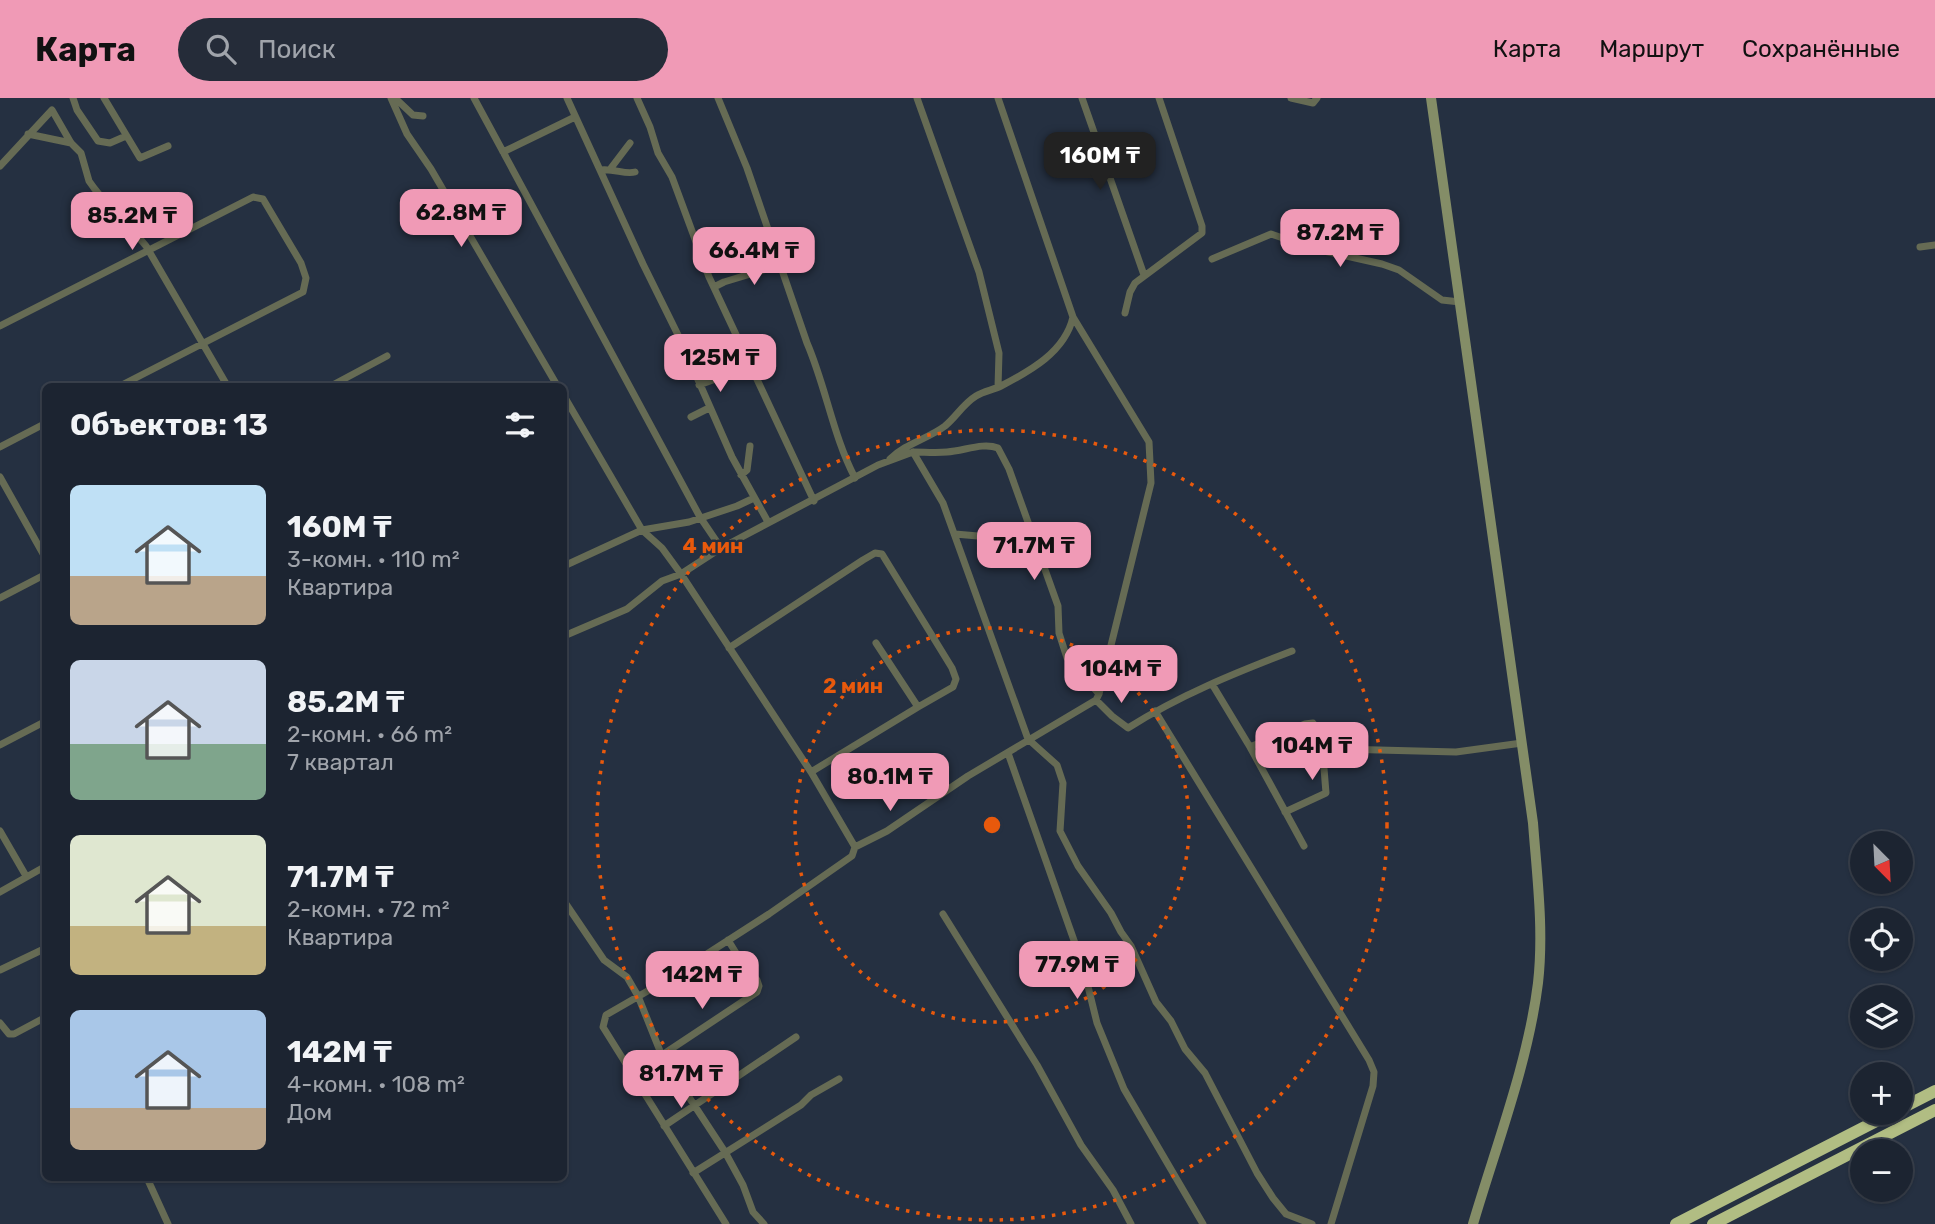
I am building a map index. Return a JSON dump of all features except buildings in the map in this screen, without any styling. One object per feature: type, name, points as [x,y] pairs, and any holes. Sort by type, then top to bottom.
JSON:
[{"type":"highway","points":[[1913,1104],[1935,1091]]},
{"type":"highway","points":[[1713,1224],[1935,1110]]},
{"type":"highway","points":[[1676,1224],[1869,1125]]},
{"type":"main road","points":[[1431,98],[1533,823],[1539,885],[1538,983],[1526,1041],[1473,1224]]},
{"type":"street","points":[[73,98],[97,141],[110,143],[126,136]]},
{"type":"street","points":[[104,98],[140,158],[168,146]]},
{"type":"street","points":[[393,98],[413,115]]},
{"type":"street","points":[[393,98],[401,121],[556,383]]},
{"type":"street","points":[[474,98],[700,517],[721,548]]},
{"type":"street","points":[[567,98],[643,264],[672,320],[709,408],[741,475],[768,522]]},
{"type":"street","points":[[637,98],[658,153],[672,177],[715,287],[814,501]]},
{"type":"street","points":[[718,98],[747,168],[818,368],[837,433],[855,478]]},
{"type":"street","points":[[917,98],[979,272],[999,353],[998,387]]},
{"type":"street","points":[[726,1224],[603,1027],[606,1015],[728,940],[852,856],[855,847],[897,825],[968,776],[1098,697],[1152,483],[1149,442],[1073,317],[998,98]]},
{"type":"street","points":[[1082,98],[1144,275]]},
{"type":"street","points":[[1125,313],[1130,292],[1135,284],[1202,233],[1202,226],[1159,98]]},
{"type":"street","points":[[1291,98],[1313,103],[1317,98]]},
{"type":"street","points":[[0,166],[52,110],[71,143],[81,153],[89,181],[148,251],[226,383]]},
{"type":"street","points":[[401,121],[405,116],[423,116]]},
{"type":"street","points":[[503,152],[575,117]]},
{"type":"street","points":[[28,134],[71,143]]},
{"type":"street","points":[[611,168],[630,143]]},
{"type":"street","points":[[600,170],[611,168],[631,174],[635,172]]},
{"type":"street","points":[[0,326],[253,197],[263,199],[301,263],[306,278],[303,292],[126,383]]},
{"type":"street","points":[[1212,259],[1271,234],[1315,249],[1399,270],[1442,300],[1460,302]]},
{"type":"street","points":[[1920,247],[1935,245]]},
{"type":"street","points":[[715,287],[773,267],[779,262]]},
{"type":"street","points":[[887,462],[905,447],[945,426],[963,405],[1033,367],[1056,350],[1071,326],[1073,317]]},
{"type":"street","points":[[336,383],[387,356]]},
{"type":"street","points":[[699,385],[732,373],[749,361]]},
{"type":"street","points":[[567,401],[642,530],[662,548],[681,574],[811,772],[855,847]]},
{"type":"street","points":[[691,416],[709,408]]},
{"type":"street","points":[[0,447],[42,425]]},
{"type":"street","points":[[567,635],[627,609],[662,581],[681,574],[768,522],[887,462],[913,452],[967,451],[988,444],[998,448],[1009,469],[1058,606],[1059,633],[1067,658],[1112,716],[1128,728],[1155,711],[1212,684],[1292,652]]},
{"type":"street","points":[[741,475],[747,470],[750,446]]},
{"type":"street","points":[[913,452],[943,503],[1028,739],[1057,765],[1061,775],[1063,783],[1060,831],[1078,866],[1131,946],[1156,1002],[1171,1021],[1185,1049],[1205,1073],[1257,1173],[1292,1224]]},
{"type":"street","points":[[0,477],[42,550]]},
{"type":"street","points":[[567,565],[642,530],[675,525],[754,498]]},
{"type":"street","points":[[955,534],[978,536],[1007,533],[1034,540]]},
{"type":"street","points":[[729,648],[863,560],[875,553],[882,554],[952,668],[956,680],[953,687],[811,772]]},
{"type":"street","points":[[0,598],[42,576]]},
{"type":"street","points":[[876,643],[918,707]]},
{"type":"street","points":[[1212,684],[1304,846]]},
{"type":"street","points":[[1155,711],[1355,1036],[1374,1072],[1373,1086],[1331,1224]]},
{"type":"street","points":[[0,745],[42,723]]},
{"type":"street","points":[[1250,747],[1305,724],[1313,723],[1319,731],[1326,793],[1285,812]]},
{"type":"street","points":[[1322,744],[1340,749],[1455,752],[1522,743]]},
{"type":"street","points":[[1008,753],[1083,966],[1097,1023],[1124,1089],[1203,1224]]},
{"type":"street","points":[[0,831],[26,876]]},
{"type":"street","points":[[0,892],[42,868]]},
{"type":"street","points":[[567,906],[604,960],[627,977],[638,996],[662,1056],[725,1152],[743,1185],[753,1212],[764,1224]]},
{"type":"street","points":[[943,914],[1037,1065],[1081,1144],[1113,1190],[1131,1224]]},
{"type":"street","points":[[632,1075],[757,992],[757,980],[728,940]]},
{"type":"street","points":[[0,970],[42,950]]},
{"type":"street","points":[[0,1023],[9,1034],[14,1034],[42,1019]]},
{"type":"street","points":[[664,1126],[796,1037]]},
{"type":"street","points":[[693,1173],[839,1079]]},
{"type":"street","points":[[147,1181],[168,1224]]},
{"type":"street","points":[[1286,1214],[1312,1224]]}]
